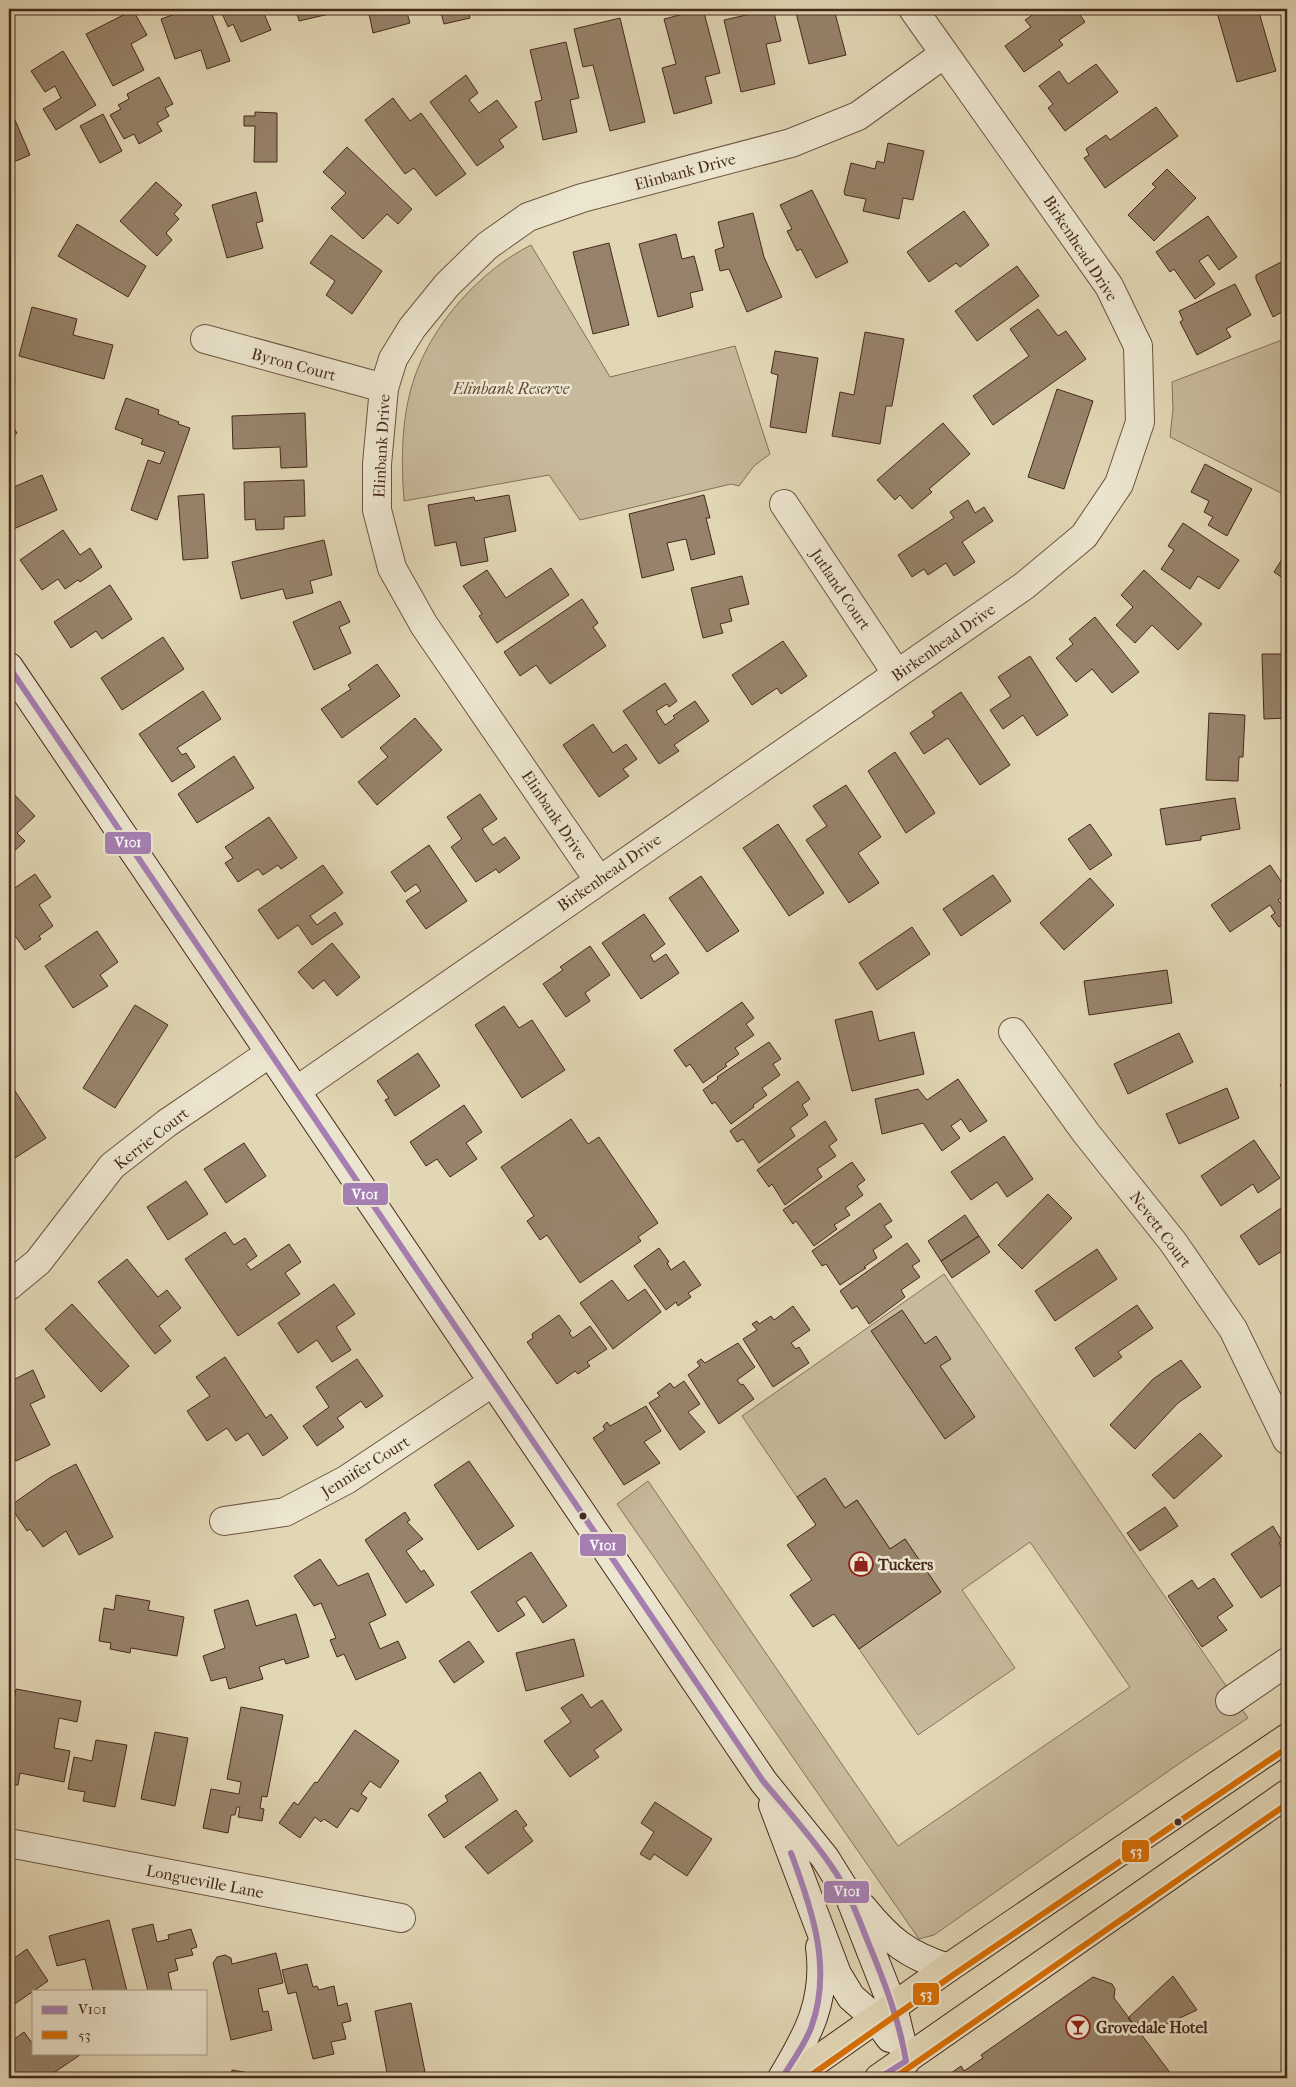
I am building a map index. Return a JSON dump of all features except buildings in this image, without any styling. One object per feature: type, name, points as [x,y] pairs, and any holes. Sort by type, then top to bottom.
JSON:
[{"type":"main road","points":[[792,2078],[948,1968],[1287,1738]]},
{"type":"main road","points":[[879,2078],[1287,1794]]},
{"type":"street","name":"Birkenhead Drive","points":[[296,1090],[598,879],[1024,586],[1084,536],[1119,484],[1140,422],[1138,346],[1109,286],[1071,229],[913,9]]},
{"type":"street","name":"Elinbank Drive","points":[[598,879],[424,625],[392,568],[377,510],[377,464],[384,388],[393,359],[412,328],[447,286],[487,246],[528,217],[582,198],[790,143],[858,116],[944,54]]},
{"type":"street","name":"Byron Court","points":[[205,339],[384,388]]},
{"type":"street","name":"Jutland Court","points":[[784,504],[898,674]]},
{"type":"street","points":[[9,667],[763,1781],[825,1858],[842,1884],[859,1918],[885,2013],[906,2061]]},
{"type":"street","name":"Nevett Court","points":[[1013,1032],[1086,1133],[1173,1242],[1233,1329],[1287,1440]]},
{"type":"street","name":"Kerrie Court","points":[[9,1286],[38,1262],[112,1166],[166,1123],[270,1053]]},
{"type":"street","name":"Jennifer Court","points":[[224,1521],[285,1512],[346,1480],[494,1382]]},
{"type":"street","points":[[1230,1701],[1287,1662]]},
{"type":"street","points":[[763,1781],[844,1987],[855,2001],[885,2013]]},
{"type":"street","name":"Longueville Lane","points":[[9,1843],[401,1918]]},
{"type":"street","points":[[842,1884],[896,1944],[910,1954],[948,1968]]},
{"type":"street","points":[[782,2078],[810,2029],[820,1989],[821,1959],[812,1909]]},
{"type":"green space","name":"Elinbank Reserve","points":[[531,245],[610,377],[735,346],[770,454],[754,466],[739,486],[731,484],[580,520],[549,475],[404,501],[402,454],[405,422],[410,391],[423,356],[434,336],[461,300],[494,269]]},
{"type":"green space","points":[[1287,338],[1287,496],[1170,437],[1173,409],[1172,382]]},
{"type":"green space","points":[[944,1274],[1248,1718],[1180,1763],[934,1935],[919,1939],[617,1504],[648,1481],[898,1846],[1130,1687],[1030,1542],[962,1590],[1015,1668],[918,1735],[859,1649],[941,1592],[905,1539],[890,1549],[857,1500],[845,1508],[825,1478],[797,1497],[742,1416]]},
{"type":"transit line","name":"V101","points":[[9,667],[763,1781],[809,1835],[839,1878],[853,1905],[880,1971],[903,2045],[906,2061],[879,2078]]},
{"type":"transit line","name":"53","points":[[807,2078],[953,1975],[1287,1748]]},
{"type":"transit line","name":"53","points":[[894,2078],[1287,1804]]},
{"type":"transit line","name":"V101","points":[[782,2078],[811,2028],[820,1984],[820,1961],[817,1939],[806,1896],[791,1853]]},
{"type":"place","name":"Tuckers","points":[[861,1564]]},
{"type":"place","name":"Grovedale Hotel","points":[[1078,2027]]}]
